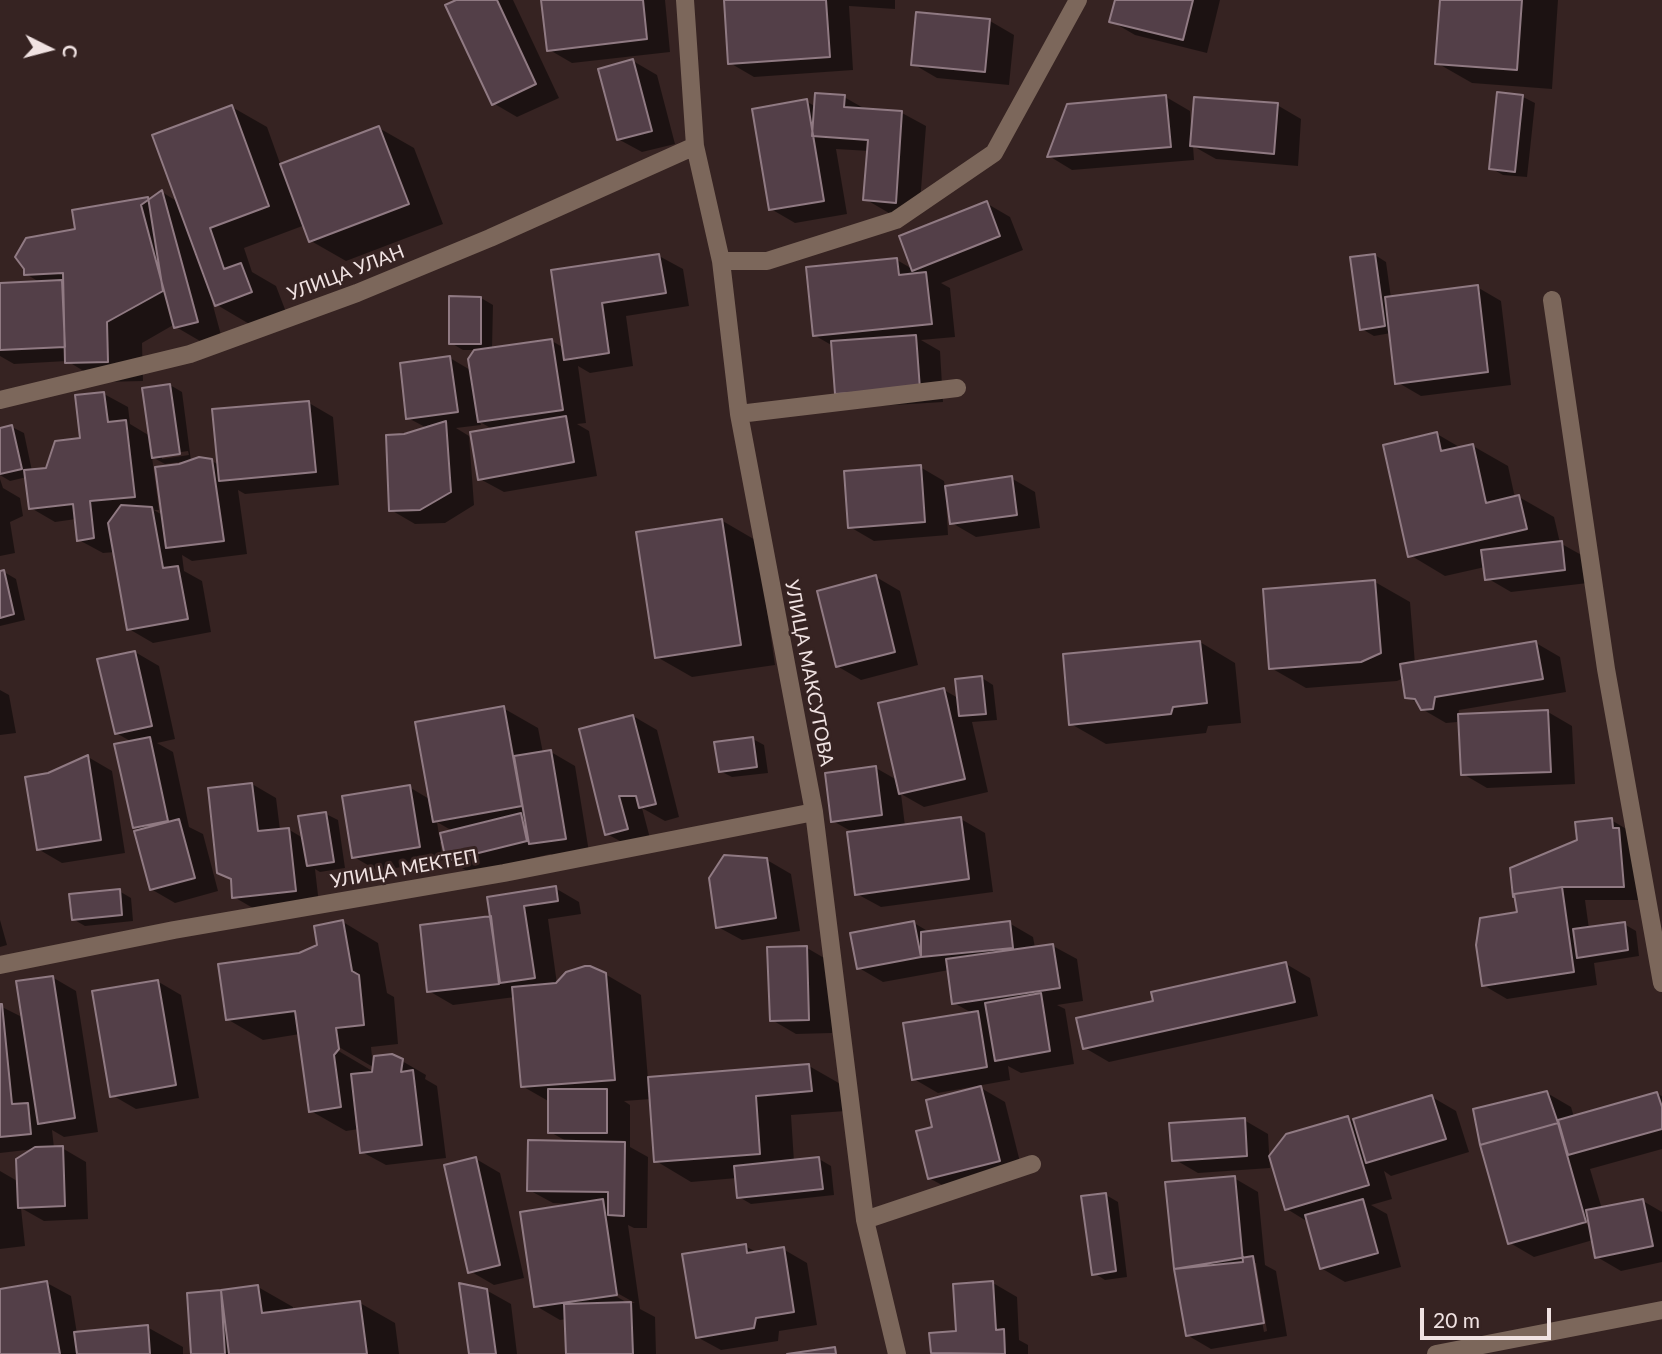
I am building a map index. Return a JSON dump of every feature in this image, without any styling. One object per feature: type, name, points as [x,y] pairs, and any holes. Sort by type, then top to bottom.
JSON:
[{"type":"street","name":"УЛИЦА МАКСУТОВА","points":[[685,0],[695,146],[721,261],[738,414],[814,812],[866,1220],[897,1354]]},
{"type":"street","points":[[721,261],[767,261],[896,220],[995,153],[1078,0]]},
{"type":"street","name":"УЛИЦА УЛАН","points":[[0,400],[190,354],[356,293],[490,238],[695,146]]},
{"type":"street","points":[[1552,300],[1606,669],[1662,983]]},
{"type":"street","points":[[738,414],[957,388]]},
{"type":"street","name":"УЛИЦА МЕКТЕП","points":[[0,965],[174,930],[504,873],[814,812]]},
{"type":"street","points":[[866,1220],[1032,1164]]},
{"type":"street","points":[[1436,1354],[1662,1310]]},
{"type":"building","points":[[456,0],[497,0],[536,84],[492,105],[445,5]]},
{"type":"building","points":[[541,0],[643,0],[647,39],[547,51]]},
{"type":"building","points":[[724,0],[826,0],[830,57],[728,64]]},
{"type":"building","points":[[1115,0],[1193,0],[1183,40],[1109,22]]},
{"type":"building","points":[[1440,0],[1522,0],[1517,70],[1435,64]]},
{"type":"building","points":[[916,12],[990,19],[985,72],[911,65]]},
{"type":"building","points":[[633,59],[652,131],[617,140],[598,69]]},
{"type":"building","points":[[1497,92],[1523,95],[1515,172],[1489,169]]},
{"type":"building","points":[[815,93],[845,95],[844,107],[902,111],[896,203],[863,200],[868,140],[812,136]]},
{"type":"building","points":[[1166,95],[1171,147],[1047,157],[1067,104]]},
{"type":"building","points":[[1194,97],[1278,103],[1274,154],[1190,146]]},
{"type":"building","points":[[807,99],[824,201],[769,210],[752,109]]},
{"type":"building","points":[[232,105],[269,206],[210,228],[224,269],[241,263],[252,292],[215,306],[152,135]]},
{"type":"building","points":[[379,126],[409,204],[309,242],[280,164]]},
{"type":"building","points":[[162,190],[198,322],[174,328],[141,205]]},
{"type":"building","points":[[148,197],[163,291],[107,322],[108,362],[65,363],[63,273],[24,275],[24,269],[15,257],[26,238],[75,229],[72,210]]},
{"type":"building","points":[[987,201],[1000,236],[912,271],[899,236]]},
{"type":"building","points":[[659,254],[666,293],[602,303],[609,353],[564,360],[551,270]]},
{"type":"building","points":[[1375,254],[1385,326],[1360,330],[1350,257]]},
{"type":"building","points":[[897,258],[899,275],[926,272],[932,324],[813,336],[806,267]]},
{"type":"building","points":[[62,280],[65,347],[0,350],[0,283]]},
{"type":"building","points":[[1478,285],[1488,372],[1395,384],[1385,297]]},
{"type":"building","points":[[449,296],[481,297],[481,344],[449,344]]},
{"type":"building","points":[[916,335],[920,389],[835,394],[831,341]]},
{"type":"building","points":[[552,339],[563,410],[478,422],[468,359],[474,350]]},
{"type":"building","points":[[450,356],[458,412],[406,419],[400,363]]},
{"type":"building","points":[[170,384],[180,454],[152,458],[142,388]]},
{"type":"building","points":[[104,392],[108,422],[126,420],[135,497],[90,501],[94,538],[77,541],[73,504],[29,509],[24,470],[46,468],[55,441],[80,438],[75,395]]},
{"type":"building","points":[[309,401],[316,472],[219,481],[212,409]]},
{"type":"building","points":[[566,416],[574,462],[478,480],[470,432]]},
{"type":"building","points":[[446,421],[451,492],[420,510],[389,511],[386,435],[404,434]]},
{"type":"building","points":[[12,425],[22,469],[0,474],[0,428]]},
{"type":"building","points":[[1437,432],[1441,451],[1473,444],[1486,503],[1519,495],[1527,529],[1408,557],[1383,445]]},
{"type":"building","points":[[199,457],[212,459],[224,541],[166,548],[155,467],[179,464]]},
{"type":"building","points":[[921,465],[925,522],[848,528],[844,471]]},
{"type":"building","points":[[1012,476],[1017,515],[950,524],[945,486]]},
{"type":"building","points":[[121,505],[152,507],[163,568],[178,566],[188,619],[127,630],[108,523]]},
{"type":"building","points":[[722,519],[741,645],[655,658],[636,532]]},
{"type":"building","points":[[1562,541],[1565,570],[1485,580],[1481,550]]},
{"type":"building","points":[[4,570],[14,614],[0,618],[0,571]]},
{"type":"building","points":[[876,575],[895,652],[836,667],[817,591]]},
{"type":"building","points":[[1375,580],[1381,653],[1361,662],[1269,669],[1263,589]]},
{"type":"building","points":[[1200,641],[1207,703],[1173,707],[1171,714],[1069,725],[1063,654]]},
{"type":"building","points":[[1536,641],[1543,679],[1435,697],[1433,709],[1421,710],[1415,699],[1405,698],[1400,664]]},
{"type":"building","points":[[135,651],[152,726],[115,734],[97,659]]},
{"type":"building","points":[[982,676],[986,714],[959,716],[955,679]]},
{"type":"building","points":[[944,688],[965,779],[899,794],[878,703]]},
{"type":"building","points":[[504,706],[522,806],[433,822],[415,722]]},
{"type":"building","points":[[1548,710],[1551,772],[1461,775],[1458,714]]},
{"type":"building","points":[[633,715],[656,804],[639,808],[636,796],[619,796],[628,829],[605,835],[579,729]]},
{"type":"building","points":[[150,737],[168,821],[133,828],[114,744]]},
{"type":"building","points":[[753,737],[757,767],[719,772],[714,742]]},
{"type":"building","points":[[551,750],[566,839],[529,844],[514,756]]},
{"type":"building","points":[[88,755],[101,840],[37,850],[25,777],[48,773]]},
{"type":"building","points":[[876,766],[882,815],[831,822],[825,773]]},
{"type":"building","points":[[252,783],[258,831],[289,828],[296,891],[232,898],[231,879],[217,873],[208,788]]},
{"type":"building","points":[[410,785],[420,847],[352,858],[342,796]]},
{"type":"building","points":[[326,812],[334,862],[307,866],[298,816]]},
{"type":"building","points":[[521,813],[527,841],[446,861],[440,833]]},
{"type":"building","points":[[961,817],[969,879],[855,895],[847,832]]},
{"type":"building","points":[[1612,818],[1613,828],[1619,828],[1624,887],[1562,887],[1514,894],[1513,897],[1510,868],[1577,840],[1575,822]]},
{"type":"building","points":[[179,819],[195,878],[150,890],[134,831]]},
{"type":"building","points":[[724,855],[767,858],[776,918],[716,928],[709,878]]},
{"type":"building","points":[[556,886],[558,901],[524,906],[535,978],[500,983],[487,897]]},
{"type":"building","points":[[1562,887],[1574,972],[1482,986],[1476,945],[1480,918],[1517,912],[1514,894]]},
{"type":"building","points":[[120,889],[122,915],[72,920],[69,894]]},
{"type":"building","points":[[491,916],[499,984],[427,992],[420,925]]},
{"type":"building","points":[[343,920],[352,971],[359,975],[364,1025],[336,1028],[339,1049],[334,1055],[341,1107],[309,1112],[295,1011],[226,1020],[218,964],[299,953],[317,945],[314,926]]},
{"type":"building","points":[[914,921],[921,957],[857,969],[850,933]]},
{"type":"building","points":[[1010,921],[1013,948],[921,957],[921,932]]},
{"type":"building","points":[[1625,922],[1628,950],[1577,958],[1573,929]]},
{"type":"building","points":[[1053,944],[1060,988],[952,1004],[946,959]]},
{"type":"building","points":[[807,946],[809,1020],[770,1021],[767,947]]},
{"type":"building","points":[[1286,962],[1295,1002],[1083,1049],[1076,1018],[1153,1001],[1151,992]]},
{"type":"building","points":[[585,966],[606,973],[615,1080],[521,1087],[512,987],[556,983],[566,972]]},
{"type":"building","points":[[53,976],[75,1118],[38,1124],[16,981]]},
{"type":"building","points":[[158,980],[176,1085],[110,1097],[92,991]]},
{"type":"building","points":[[1041,993],[1050,1051],[995,1061],[985,1003]]},
{"type":"building","points":[[0,1004],[12,1104],[28,1103],[31,1134],[0,1137]]},
{"type":"building","points":[[978,1011],[987,1067],[912,1080],[903,1023]]},
{"type":"building","points":[[392,1054],[403,1059],[401,1072],[413,1070],[422,1145],[360,1153],[351,1074],[372,1072],[374,1056]]},
{"type":"building","points":[[809,1064],[812,1091],[756,1096],[760,1154],[654,1162],[648,1077]]},
{"type":"building","points":[[981,1086],[1000,1161],[928,1179],[916,1131],[932,1127],[926,1100]]},
{"type":"building","points":[[548,1089],[607,1089],[607,1133],[548,1133]]},
{"type":"building","points":[[1547,1091],[1558,1123],[1480,1145],[1473,1109]]},
{"type":"building","points":[[1657,1092],[1662,1107],[1662,1129],[1568,1155],[1558,1120]]},
{"type":"building","points":[[1432,1095],[1446,1139],[1366,1163],[1353,1119]]},
{"type":"building","points":[[1348,1116],[1369,1185],[1285,1210],[1269,1156],[1286,1134]]},
{"type":"building","points":[[1245,1118],[1247,1156],[1172,1161],[1169,1123]]},
{"type":"building","points":[[1558,1123],[1586,1222],[1508,1244],[1480,1145]]},
{"type":"building","points":[[528,1140],[625,1142],[624,1216],[608,1215],[608,1192],[527,1191]]},
{"type":"building","points":[[63,1146],[65,1206],[18,1208],[16,1159],[35,1147]]},
{"type":"building","points":[[476,1157],[500,1265],[468,1273],[444,1165]]},
{"type":"building","points":[[819,1157],[823,1189],[737,1198],[734,1166]]},
{"type":"building","points":[[1235,1176],[1243,1262],[1174,1269],[1165,1182]]},
{"type":"building","points":[[1106,1193],[1116,1271],[1092,1275],[1081,1196]]},
{"type":"building","points":[[603,1199],[617,1295],[534,1307],[520,1212]]},
{"type":"building","points":[[1363,1199],[1378,1253],[1320,1269],[1305,1215]]},
{"type":"building","points":[[1643,1199],[1653,1246],[1595,1258],[1586,1210]]},
{"type":"building","points":[[746,1244],[747,1253],[784,1247],[794,1312],[756,1318],[754,1328],[696,1338],[682,1254]]},
{"type":"building","points":[[1253,1256],[1264,1323],[1186,1336],[1174,1269]]},
{"type":"building","points":[[47,1281],[60,1354],[0,1354],[0,1289]]},
{"type":"building","points":[[993,1281],[996,1330],[1004,1329],[1005,1354],[931,1353],[929,1333],[956,1331],[953,1284]]},
{"type":"building","points":[[459,1283],[487,1289],[496,1354],[469,1354]]},
{"type":"building","points":[[258,1285],[262,1313],[360,1301],[367,1354],[229,1354],[221,1290]]},
{"type":"building","points":[[221,1290],[225,1354],[191,1354],[187,1293]]},
{"type":"building","points":[[631,1302],[633,1354],[566,1354],[564,1304]]},
{"type":"building","points":[[148,1325],[150,1354],[77,1354],[74,1332]]},
{"type":"building","points":[[835,1347],[836,1354],[787,1354]]}]
